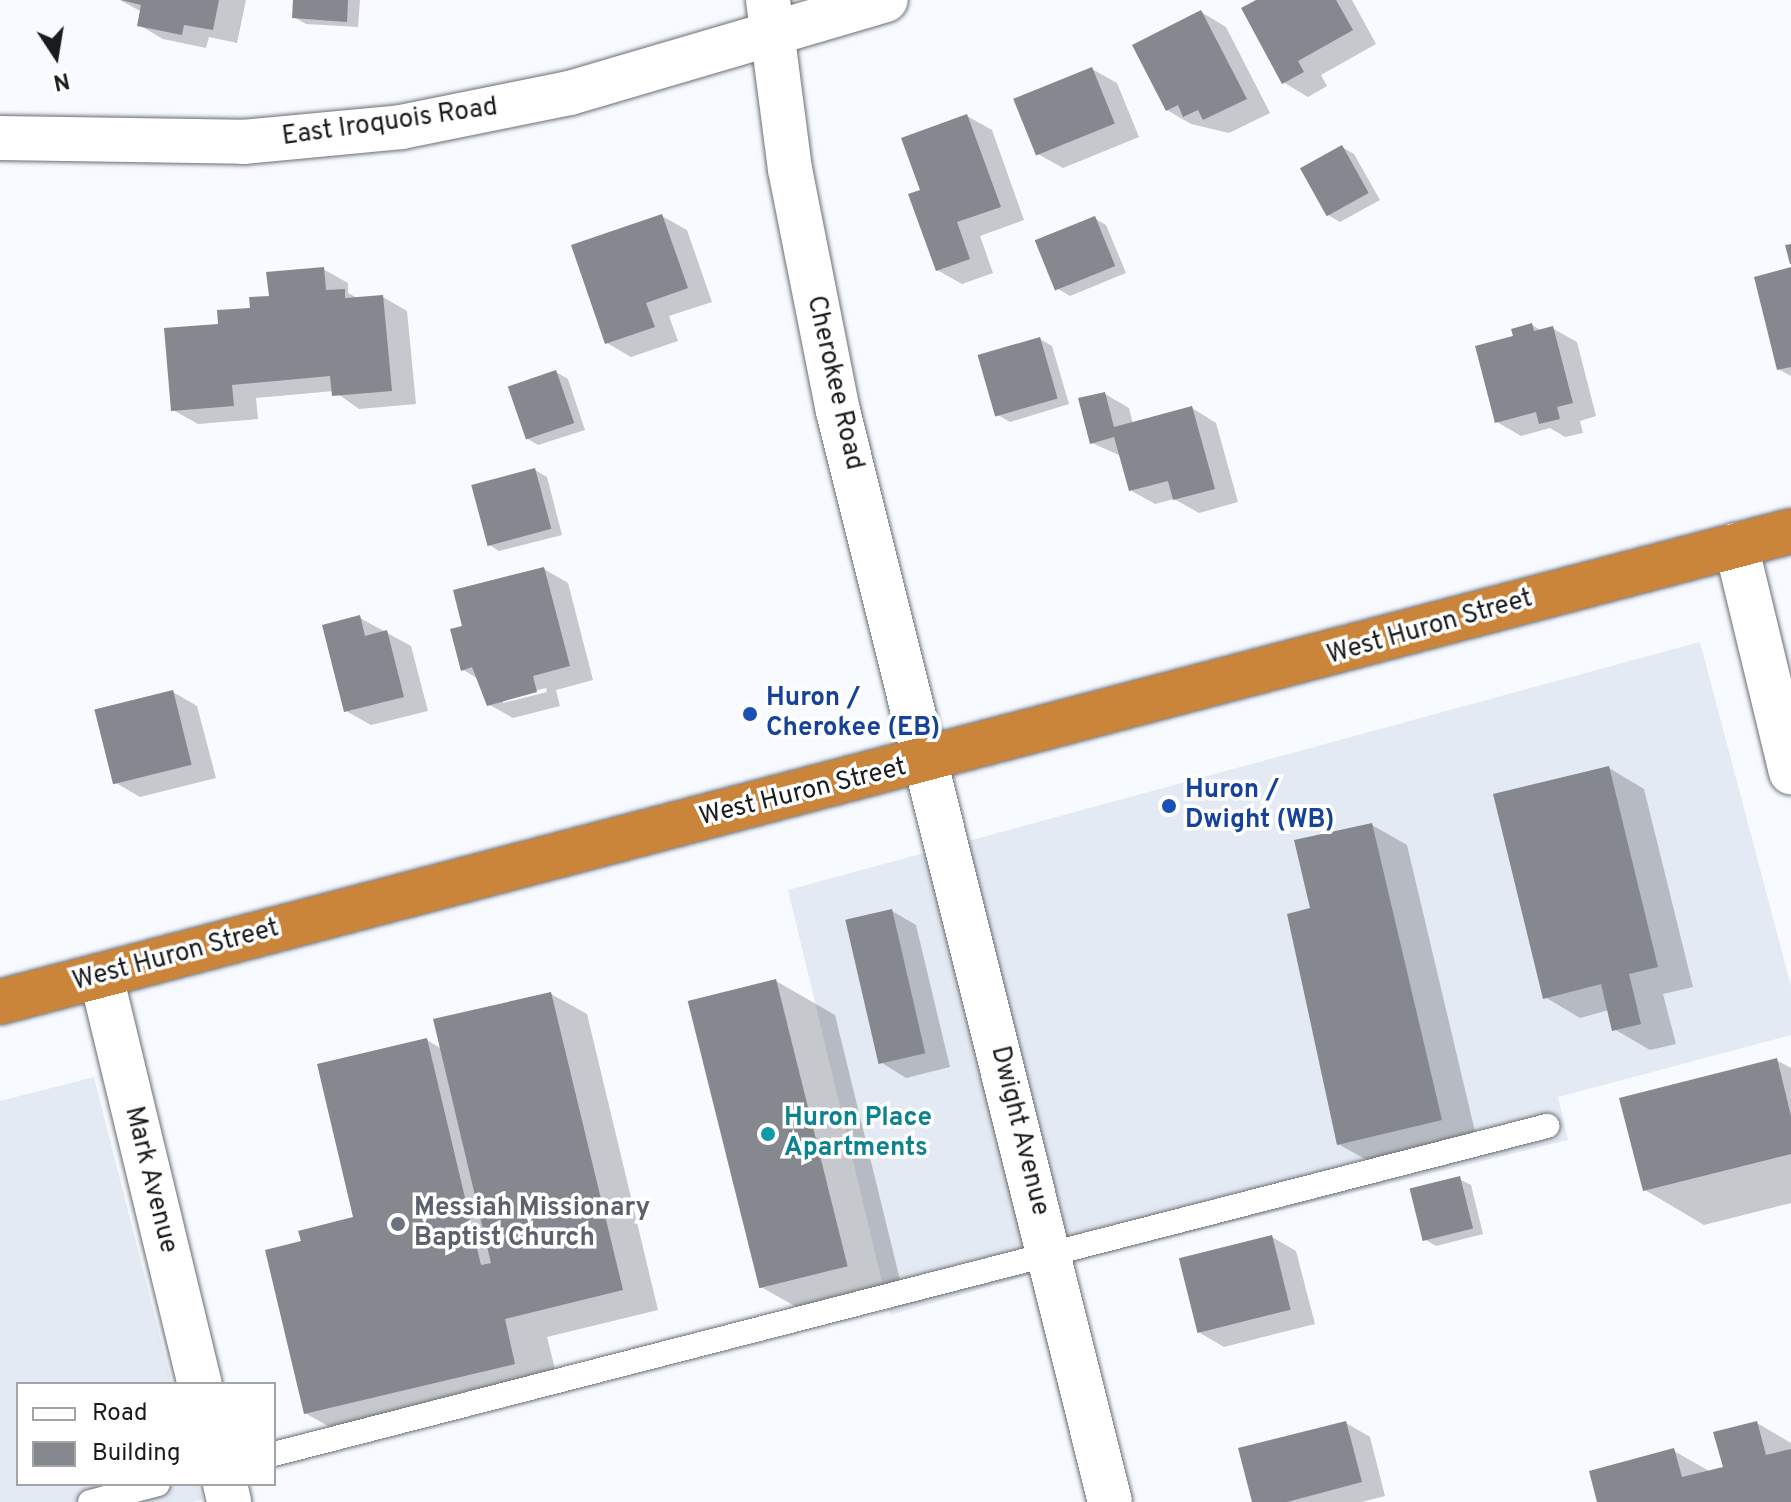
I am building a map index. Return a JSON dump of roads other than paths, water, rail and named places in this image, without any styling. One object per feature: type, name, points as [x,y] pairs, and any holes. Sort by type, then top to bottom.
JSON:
[{"type":"highway","name":"West Huron Street","points":[[0,1002],[1791,531]]},
{"type":"street","name":"East Iroquois Road","points":[[0,138],[243,142],[401,127],[570,93],[770,19],[886,0]]},
{"type":"street","name":"Cherokee Road","points":[[770,19],[790,169],[831,381],[928,760]]},
{"type":"street","points":[[1736,545],[1791,772]]},
{"type":"street","name":"Dwight Avenue","points":[[928,760],[1110,1502]]},
{"type":"street","name":"Mark Avenue","points":[[101,976],[200,1382]]},
{"type":"lane","points":[[276,1453],[1547,1126]]},
{"type":"lane","points":[[90,1502],[150,1486]]},
{"type":"place","name":"Huron / Cherokee (EB)","points":[[750,714]]},
{"type":"place","name":"Huron / Dwight (WB)","points":[[1169,806]]},
{"type":"place","name":"Huron Place Apartments","points":[[768,1134]]},
{"type":"place","name":"Messiah Missionary Baptist Church","points":[[398,1224]]}]
